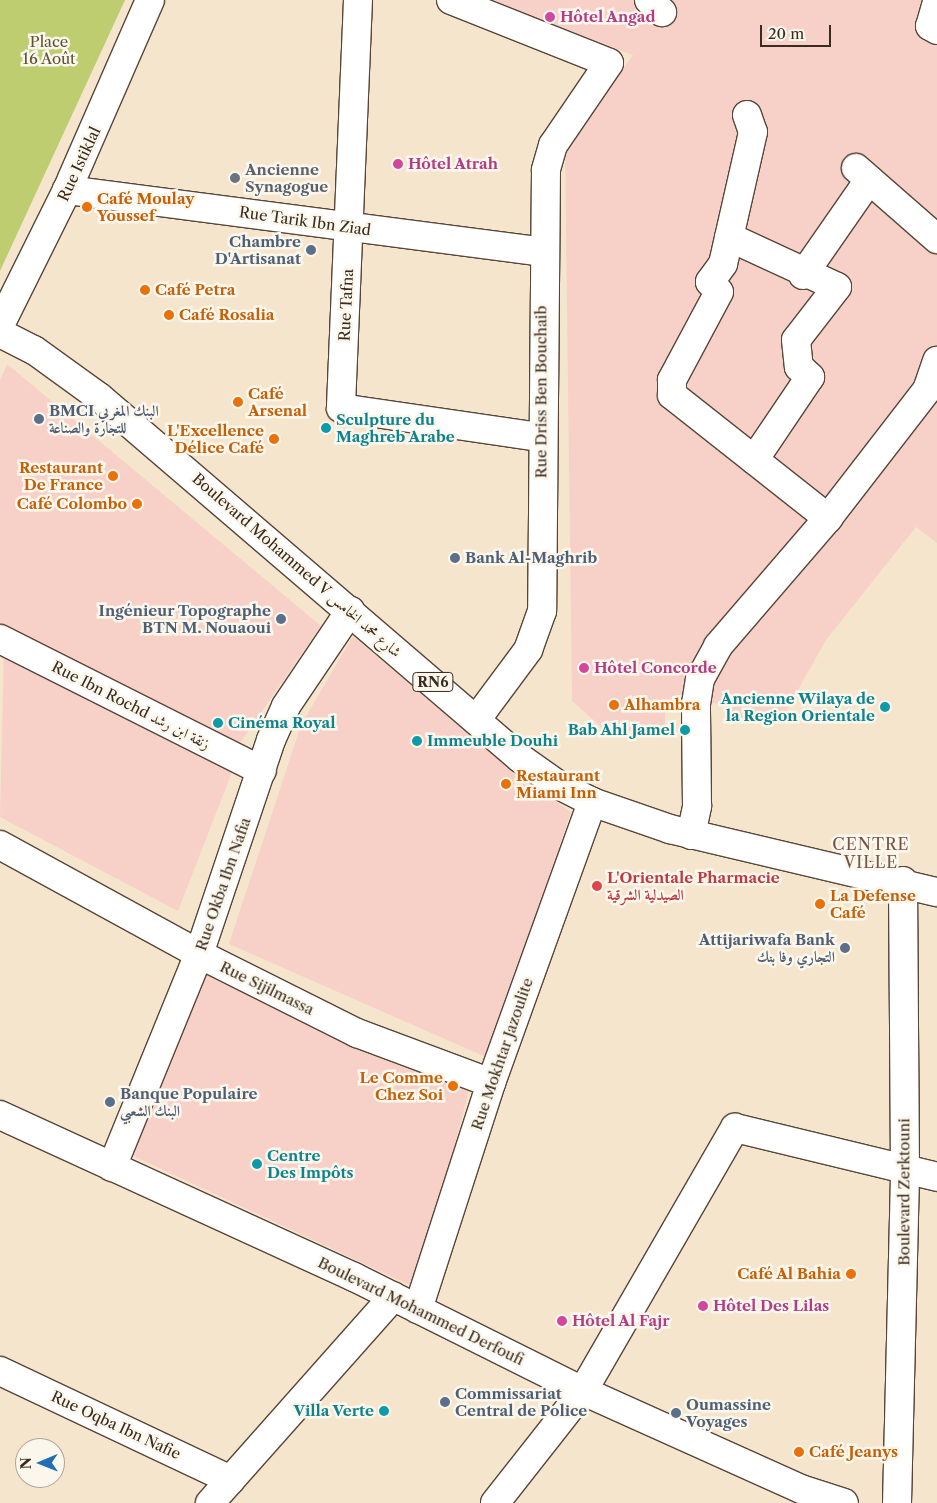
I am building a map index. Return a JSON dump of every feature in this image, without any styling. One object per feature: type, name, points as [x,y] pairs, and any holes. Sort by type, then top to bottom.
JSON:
[{"type":"street","name":"Rue Istiklal","points":[[0,325],[67,190],[150,0]]},
{"type":"street","name":"Rue Tafna","points":[[358,0],[342,408],[540,438]]},
{"type":"street","name":"Rue Driss Ben Bouchaib","points":[[451,0],[609,63],[553,145],[546,170],[542,252],[540,438],[542,611],[528,650],[476,720]]},
{"type":"street","points":[[937,2],[930,26],[937,30]]},
{"type":"street","points":[[747,115],[753,132],[723,264],[710,282],[719,292],[672,380],[672,395],[828,518]]},
{"type":"street","points":[[803,275],[862,174],[937,239]]},
{"type":"street","name":"Rue Tarik Ibn Ziad","points":[[67,190],[542,252]]},
{"type":"street","points":[[729,237],[803,275],[837,288],[796,340],[799,367],[810,377],[754,460]]},
{"type":"street","name":"Boulevard Mohammed V شارع محمد الخامس","points":[[0,333],[34,350],[99,397],[520,758],[592,802],[691,835],[903,881],[937,892]]},
{"type":"street","points":[[691,835],[697,806],[696,704],[700,679],[718,646],[828,518],[927,390],[937,361]]},
{"type":"street","name":"Rue Okba Ibn Nafia","points":[[112,1167],[199,954],[286,706],[350,611]]},
{"type":"street","name":"Rue Ibn Rochd زنقة ابن رشد","points":[[0,639],[262,771]]},
{"type":"street","name":"Rue Mokhtar Jazoulite","points":[[418,1309],[491,1083],[592,802]]},
{"type":"street","name":"Rue Sijilmassa","points":[[0,845],[199,954],[357,1033],[491,1083]]},
{"type":"street","name":"Boulevard Zerktouni","points":[[897,1503],[905,1168],[903,881]]},
{"type":"street","name":"Boulevard Mohammed Derfoufi","points":[[0,1115],[393,1297],[583,1391],[800,1489],[844,1503]]},
{"type":"street","points":[[495,1503],[583,1391],[735,1128],[937,1177]]},
{"type":"street","points":[[210,1503],[393,1297]]},
{"type":"street","name":"Rue Oqba Ibn Nafie","points":[[0,1371],[231,1480]]},
{"type":"street","points":[[777,1503],[800,1489]]},
{"type":"shaded area","points":[[483,0],[937,0],[937,543],[916,527],[826,640],[781,720],[725,721],[725,703],[665,705],[665,727],[607,732],[572,701],[565,150],[633,55]]},
{"type":"shaded area","points":[[7,364],[321,626],[233,753],[0,631],[0,380]]},
{"type":"shaded area","points":[[353,636],[515,774],[571,812],[488,1058],[229,944],[301,725]]},
{"type":"shaded area","points":[[4,646],[234,767],[178,911],[0,817]]},
{"type":"shaded area","points":[[205,967],[470,1086],[418,1289],[127,1153]]},
{"type":"green space","name":"Place 16 Août","points":[[0,0],[125,0],[0,271]]},
{"type":"place","name":"Hôtel Angad","points":[[550,17]]},
{"type":"place","name":"Hôtel Atrah","points":[[398,164]]},
{"type":"place","name":"Ancienne Synagogue","points":[[235,178]]},
{"type":"place","name":"Café Moulay Youssef","points":[[87,207]]},
{"type":"place","name":"Chambre D'Artisanat","points":[[311,250]]},
{"type":"place","name":"Café Petra","points":[[145,290]]},
{"type":"place","name":"Café Rosalia","points":[[169,315]]},
{"type":"place","name":"Café Arsenal","points":[[238,402]]},
{"type":"place","name":"BMCI البنك المغربي للتجارة والصناعة","points":[[39,419]]},
{"type":"place","name":"Sculpture du Maghreb Arabe","points":[[326,428]]},
{"type":"place","name":"L'Excellence Délice Café","points":[[274,439]]},
{"type":"place","name":"Restaurant De France","points":[[113,476]]},
{"type":"place","name":"Café Colombo","points":[[137,504]]},
{"type":"place","name":"Bank Al-Maghrib","points":[[455,558]]},
{"type":"place","name":"Ingénieur Topographe BTN M. Nouaoui","points":[[281,619]]},
{"type":"place","name":"Hôtel Concorde","points":[[584,668]]},
{"type":"place","name":"Alhambra","points":[[614,705]]},
{"type":"place","name":"Ancienne Wilaya de la Region Orientale","points":[[885,707]]},
{"type":"place","name":"Cinéma Royal","points":[[218,723]]},
{"type":"place","name":"Bab Ahl Jamel","points":[[685,730]]},
{"type":"place","name":"Immeuble Douhi","points":[[417,741]]},
{"type":"place","name":"Restaurant Miami Inn","points":[[506,784]]},
{"type":"place","name":"L'Orientale Pharmacie الصيدلية الشرقية","points":[[597,886]]},
{"type":"place","name":"La Defense Café","points":[[820,904]]},
{"type":"place","name":"Attijariwafa Bank التجاري وفا بنك","points":[[845,948]]},
{"type":"place","name":"Le Comme Chez Soi","points":[[453,1086]]},
{"type":"place","name":"Banque Populaire البنك الشعبي","points":[[110,1102]]},
{"type":"place","name":"Centre Des Impôts","points":[[257,1164]]},
{"type":"place","name":"Café Al Bahia","points":[[851,1274]]},
{"type":"place","name":"Hôtel Des Lilas","points":[[703,1306]]},
{"type":"place","name":"Hôtel Al Fajr","points":[[562,1321]]},
{"type":"place","name":"Commissariat Central de Police","points":[[445,1402]]},
{"type":"place","name":"Villa Verte","points":[[384,1411]]},
{"type":"place","name":"Oumassine Voyages","points":[[676,1413]]},
{"type":"place","name":"Café Jeanys","points":[[799,1452]]},
{"type":"district","name":"CENTRE VILLE","points":[[871,853]]}]
